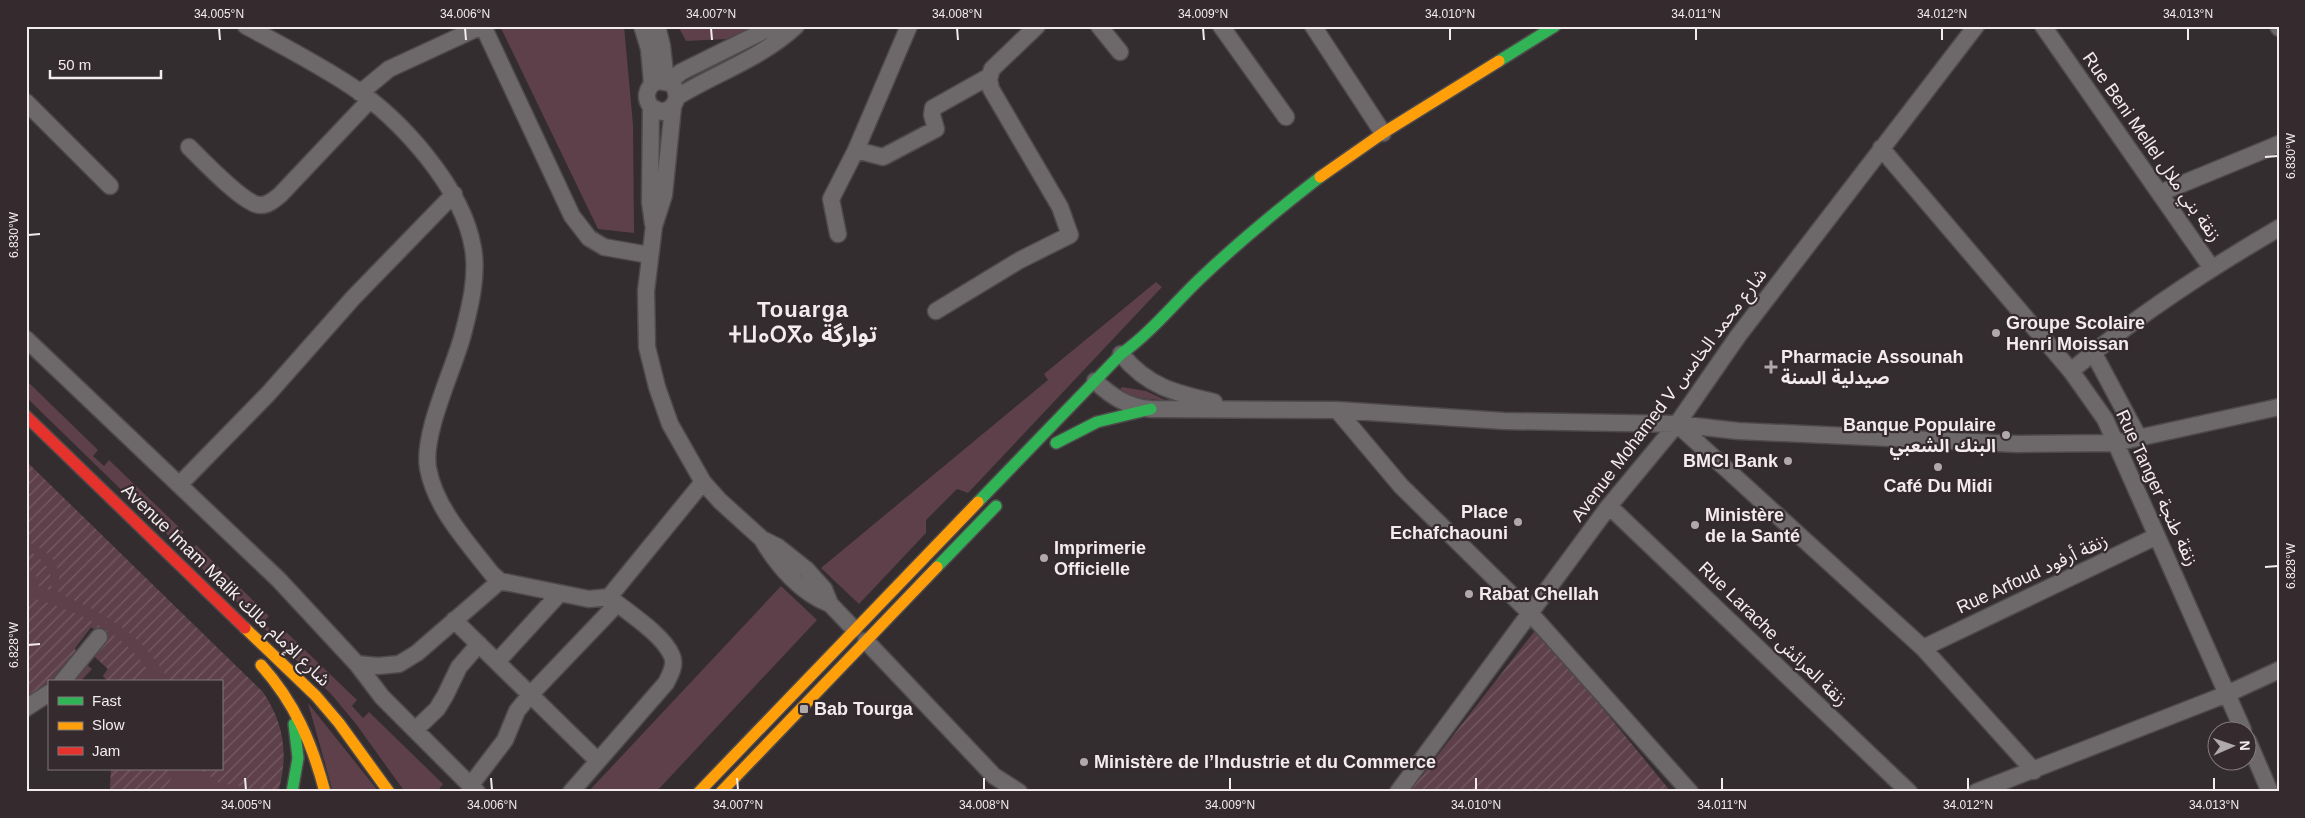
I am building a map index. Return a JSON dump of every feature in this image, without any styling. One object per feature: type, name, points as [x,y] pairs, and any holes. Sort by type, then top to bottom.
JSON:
[{"type":"main road","points":[[698,792],[854,629],[1102,388],[1138,343],[1202,276],[1258,226],[1320,177],[1383,133],[1555,26]]},
{"type":"main road","points":[[1080,417],[1053,446],[1097,422],[1151,409]]},
{"type":"main road","name":"Avenue Imam Malik شارع الإمام مالك","points":[[26,416],[316,696],[339,723],[389,792]]},
{"type":"main road","points":[[721,792],[1001,500]]},
{"type":"main road","points":[[854,629],[866,641]]},
{"type":"main road","name":"Avenue Imam Malik شارع الإمام مالك","points":[[255,659],[282,688],[301,716],[309,732],[325,792]]},
{"type":"main road","points":[[282,688],[297,735],[298,768],[292,792]]},
{"type":"street","points":[[246,26],[315,65],[365,97],[404,132],[445,180],[454,194],[468,226],[475,266],[463,335],[435,420],[428,453],[428,468],[434,491],[448,515],[492,574],[500,581],[559,594],[613,601],[648,628],[673,657],[673,667],[666,683],[571,792]]},
{"type":"street","points":[[189,147],[240,195],[257,205],[264,204],[280,195],[389,69],[482,26],[572,216],[589,238],[604,247],[649,255]]},
{"type":"street","points":[[642,26],[662,82],[674,87],[675,102],[664,195],[654,226],[649,255],[645,318],[647,347],[652,369],[670,424],[703,482],[720,501],[762,539],[782,568],[812,594],[830,604],[854,629]]},
{"type":"street","points":[[656,26],[662,46],[662,82]]},
{"type":"street","points":[[654,226],[650,202],[651,108],[648,103],[647,92],[681,72],[774,26]]},
{"type":"street","points":[[651,108],[662,112],[708,78],[766,50],[796,26]]},
{"type":"street","points":[[838,234],[832,199],[856,150],[909,26]]},
{"type":"street","points":[[936,311],[1004,269],[1070,235],[1060,206],[990,89],[992,69],[1037,26]]},
{"type":"street","points":[[1099,26],[1120,52]]},
{"type":"street","points":[[1221,26],[1286,117]]},
{"type":"street","points":[[1313,26],[1383,133]]},
{"type":"street","name":"Avenue Mohamed V شارع محمد الخامس","points":[[1398,792],[1610,506],[1676,424],[1738,336],[1976,26]]},
{"type":"street","name":"Rue Beni Mellel زنقة بني ملال","points":[[2042,26],[2212,267]]},
{"type":"street","points":[[856,150],[883,157],[936,129],[932,115],[934,108],[990,76]]},
{"type":"street","points":[[26,102],[110,186]]},
{"type":"street","points":[[2160,193],[2279,144]]},
{"type":"street","name":"Rue Tanger زنقة طنجة","points":[[1881,148],[2071,371],[2105,420],[2239,720]]},
{"type":"street","points":[[179,486],[268,394],[353,298],[454,194]]},
{"type":"street","points":[[2071,371],[2161,300],[2212,267],[2279,228]]},
{"type":"street","points":[[26,339],[279,580],[357,664],[382,697],[474,789],[505,740],[517,711],[613,601],[703,482]]},
{"type":"street","points":[[2093,352],[2139,438]]},
{"type":"street","points":[[1124,362],[1147,379],[1168,390],[1236,409]]},
{"type":"street","points":[[1102,388],[1127,404],[1151,409],[1337,410],[1504,421],[1676,424],[1738,432],[2017,444],[2116,443],[2279,407]]},
{"type":"street","points":[[1337,410],[1401,486],[1531,614],[1690,792]]},
{"type":"street","points":[[1676,424],[1923,648],[2034,770]]},
{"type":"street","name":"Rue Larache زنقة العرائش","points":[[1610,506],[1909,792]]},
{"type":"street","name":"Rue Arfoud زنقة أرفود","points":[[1923,648],[2157,536]]},
{"type":"street","points":[[357,664],[378,666],[399,664],[417,653],[500,581]]},
{"type":"street","points":[[497,662],[559,594]]},
{"type":"street","points":[[454,620],[598,761]]},
{"type":"street","points":[[64,680],[99,638]]},
{"type":"street","points":[[866,641],[994,776],[1019,792]]},
{"type":"street","points":[[415,730],[437,709],[446,696],[459,667],[479,644]]},
{"type":"street","points":[[1976,792],[2227,694],[2279,670]]},
{"type":"street","points":[[26,708],[48,694]]},
{"type":"street","points":[[2258,764],[2270,792]]},
{"type":"shaded area","points":[[500,26],[624,26],[633,125],[634,233],[598,229]]},
{"type":"shaded area","points":[[678,26],[757,26],[726,39],[686,41]]},
{"type":"shaded area","points":[[1156,282],[1162,287],[968,493],[957,489],[926,520],[926,533],[859,604],[821,568],[1048,380],[1044,374]]},
{"type":"shaded area","points":[[26,380],[98,450],[93,456],[104,466],[109,460],[184,532],[178,538],[190,550],[196,545],[269,616],[263,622],[276,635],[283,629],[357,700],[352,706],[363,718],[369,712],[443,784],[437,792],[405,792],[356,724],[332,695],[26,397]]},
{"type":"shaded area","points":[[1122,387],[1146,391],[1167,401],[1123,396],[1119,391]]},
{"type":"shaded area","points":[[26,461],[263,692],[276,716],[284,753],[278,792],[257,792],[245,787],[219,783],[201,770],[222,770],[222,680],[169,680],[147,651],[122,627],[93,609],[58,593],[59,574],[54,561],[43,550],[26,541]]},
{"type":"shaded area","points":[[26,500],[212,680],[107,680],[103,676],[108,669],[94,656],[107,639],[91,627],[75,648],[76,657],[54,680],[48,680],[48,685],[26,700]]},
{"type":"shaded area","points":[[26,549],[46,565],[51,576],[51,590],[39,587],[36,575],[26,567]]},
{"type":"shaded area","points":[[781,586],[817,620],[656,792],[588,792]]},
{"type":"shaded area","points":[[26,596],[62,608],[96,623],[125,644],[150,673],[144,680],[107,680],[103,676],[108,669],[94,656],[107,639],[91,627],[75,648],[76,657],[54,680],[48,680],[48,685],[26,700]]},
{"type":"shaded area","points":[[1537,628],[1671,792],[1409,792]]},
{"type":"shaded area","points":[[87,665],[92,669],[82,680],[75,680]]},
{"type":"shaded area","points":[[308,703],[379,792],[333,792]]},
{"type":"shaded area","points":[[111,770],[222,770],[257,792],[110,792]]},
{"type":"shaded area","points":[[111,770],[174,770],[166,792],[110,792]]},
{"type":"traffic: fast","points":[[1499,61],[1555,26]]},
{"type":"traffic: fast","points":[[978,502],[1121,354],[1154,326],[1204,275],[1261,224],[1320,177]]},
{"type":"traffic: fast","points":[[1056,443],[1097,422],[1151,409]]},
{"type":"traffic: fast","points":[[937,567],[996,506]]},
{"type":"traffic: fast","points":[[292,792],[298,758],[294,724]]},
{"type":"traffic: slow","points":[[1320,177],[1383,133],[1499,61]]},
{"type":"traffic: slow","points":[[699,792],[978,502]]},
{"type":"traffic: slow","points":[[721,792],[937,567]]},
{"type":"traffic: slow","points":[[245,628],[316,696],[339,723],[389,792]]},
{"type":"traffic: slow","points":[[261,665],[284,694],[301,724],[325,792]]},
{"type":"traffic: jam","points":[[26,416],[245,628]]},
{"type":"place","name":"Groupe Scolaire Henri Moissan","points":[[1996,333]]},
{"type":"place","name":"Pharmacie Assounah صيدلية السنة","points":[[1771,367]]},
{"type":"place","name":"Banque Populaire البنك الشعبي","points":[[2006,435]]},
{"type":"place","name":"BMCI Bank","points":[[1788,461]]},
{"type":"place","name":"Café Du Midi","points":[[1938,467]]},
{"type":"place","name":"Place Echafchaouni","points":[[1518,522]]},
{"type":"place","name":"Ministère de la Santé","points":[[1695,525]]},
{"type":"place","name":"Imprimerie Officielle","points":[[1044,558]]},
{"type":"place","name":"Rabat Chellah","points":[[1469,594]]},
{"type":"place","name":"Bab Tourga","points":[[804,709]]},
{"type":"place","name":"Ministère de l’Industrie et du Commerce","points":[[1084,762]]},
{"type":"district","name":"Touarga ⵜⵡⴰⵔⴳⴰ توارگة","points":[[803,322]]}]
